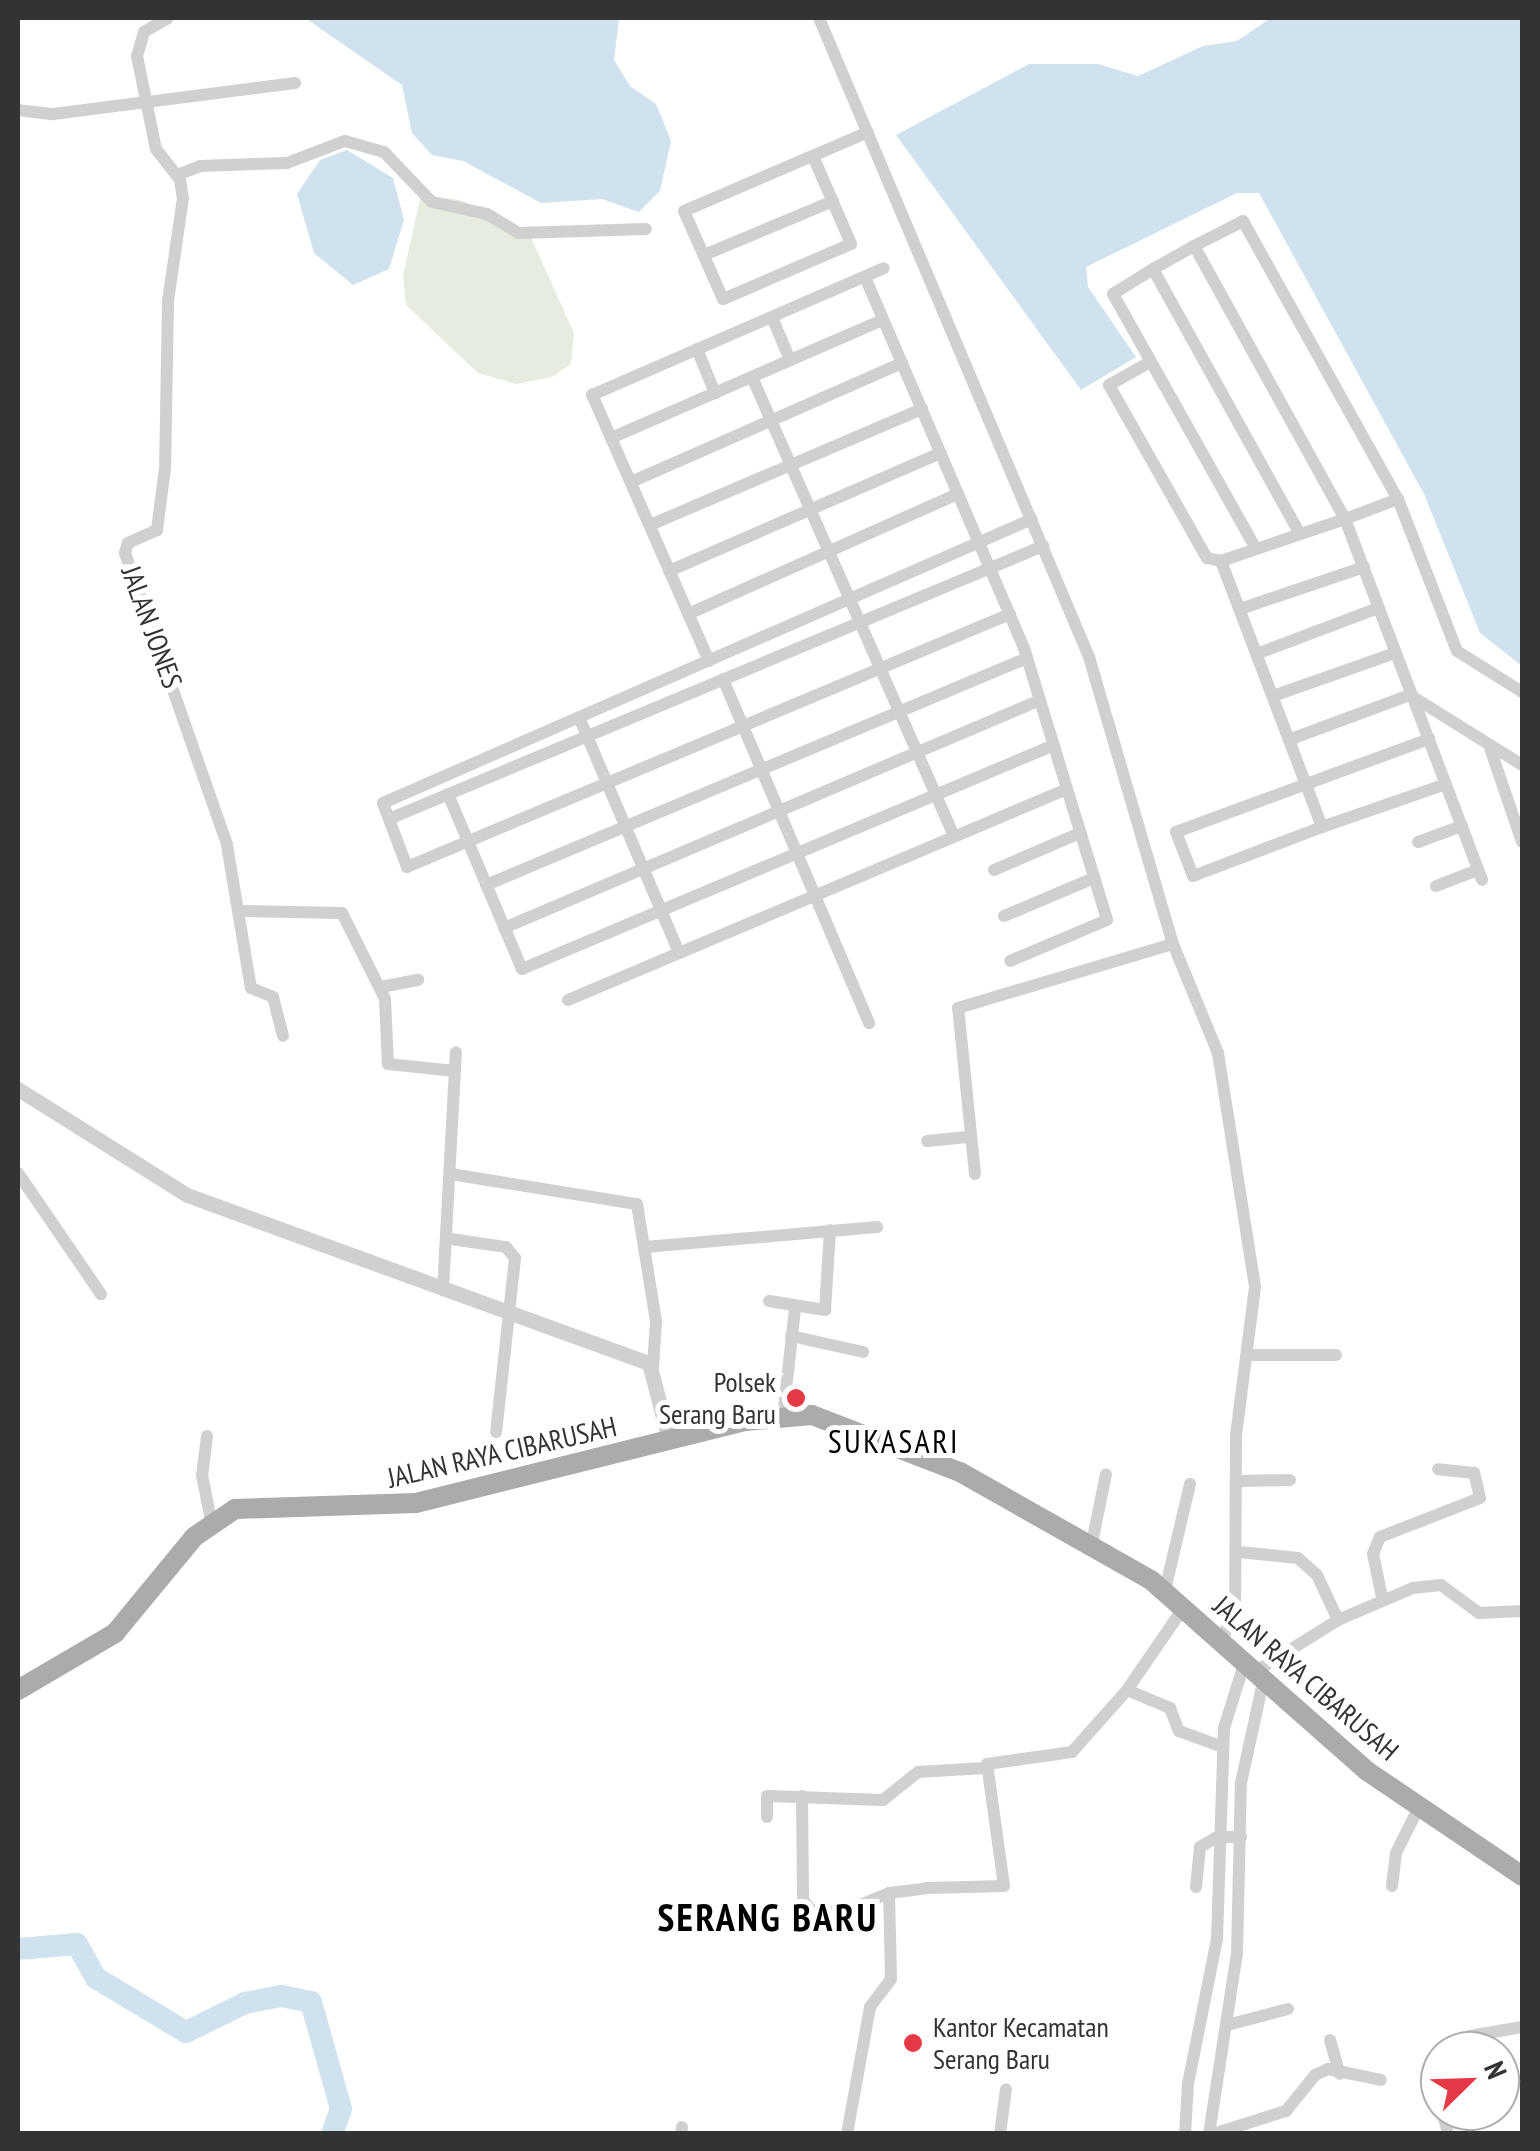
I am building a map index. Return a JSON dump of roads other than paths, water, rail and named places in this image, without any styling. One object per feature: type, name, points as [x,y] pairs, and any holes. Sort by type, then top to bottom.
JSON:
[{"type":"main road","name":"JALAN RAYA CIBARUSAH","points":[[212,1521],[249,1507],[358,1510],[416,1503],[783,1416],[821,1418],[911,1450],[1092,1544],[1165,1590],[1254,1673],[1418,1807],[1522,1876]]},
{"type":"main road","points":[[18,1690],[115,1633],[212,1521]]},
{"type":"street","name":"JALAN JONES","points":[[168,18],[144,32],[138,44],[159,157],[176,175],[184,220],[168,301],[160,524],[153,534],[128,544],[125,553],[206,775],[242,911],[251,988],[273,998],[283,1036]]},
{"type":"street","points":[[819,18],[1089,657],[1173,944],[1223,1077],[1252,1246],[1249,1355],[1236,1436],[1239,1552],[1222,1643]]},
{"type":"street","points":[[18,110],[52,114],[295,84]]},
{"type":"street","points":[[813,156],[851,244],[723,299],[684,211],[868,132]]},
{"type":"street","points":[[176,175],[200,166],[286,163],[345,141],[384,152],[432,202],[487,214],[519,232],[646,230]]},
{"type":"street","points":[[704,256],[832,201]]},
{"type":"street","points":[[1255,547],[1113,294],[1242,221],[1398,499],[1457,651],[1522,692]]},
{"type":"street","points":[[1194,246],[1345,519],[1462,826],[1480,875],[1436,886]]},
{"type":"street","points":[[709,660],[592,395],[884,268]]},
{"type":"street","points":[[1153,269],[1300,534]]},
{"type":"street","points":[[865,277],[1027,658],[1107,920],[1010,961]]},
{"type":"street","points":[[772,317],[790,360]]},
{"type":"street","points":[[612,438],[883,320]]},
{"type":"street","points":[[697,349],[715,393]]},
{"type":"street","points":[[1150,362],[1110,385],[1208,558],[1221,561],[1398,499]]},
{"type":"street","points":[[631,482],[902,363]]},
{"type":"street","points":[[752,376],[954,836]]},
{"type":"street","points":[[650,525],[922,409]]},
{"type":"street","points":[[670,571],[940,453]]},
{"type":"street","points":[[688,614],[958,494]]},
{"type":"street","points":[[1010,614],[407,866],[383,803],[1032,519]]},
{"type":"street","points":[[389,819],[1043,546]]},
{"type":"street","points":[[1221,561],[1243,608],[1322,826]]},
{"type":"street","points":[[1243,608],[1364,567]]},
{"type":"street","points":[[1258,653],[1378,608]]},
{"type":"street","points":[[1274,696],[1395,654]]},
{"type":"street","points":[[486,885],[1027,658]]},
{"type":"street","points":[[723,679],[869,1023]]},
{"type":"street","points":[[1292,739],[1410,696]]},
{"type":"street","points":[[1410,696],[1522,765]]},
{"type":"street","points":[[504,928],[1040,700]]},
{"type":"street","points":[[579,717],[679,953]]},
{"type":"street","points":[[1429,739],[1176,832],[1193,876],[1446,784]]},
{"type":"street","points":[[1489,744],[1522,837]]},
{"type":"street","points":[[448,794],[522,969],[1054,745]]},
{"type":"street","points":[[568,1000],[1067,789]]},
{"type":"street","points":[[1418,842],[1462,826]]},
{"type":"street","points":[[994,870],[1080,833]]},
{"type":"street","points":[[1004,916],[1094,878]]},
{"type":"street","points":[[242,911],[342,912],[381,987],[388,1064],[454,1071]]},
{"type":"street","points":[[975,1174],[968,1136],[958,1008],[1173,944]]},
{"type":"street","points":[[381,987],[418,980]]},
{"type":"street","points":[[443,1290],[451,1238],[456,1052]]},
{"type":"street","points":[[18,1089],[187,1195],[653,1367]]},
{"type":"street","points":[[927,1142],[968,1136]]},
{"type":"street","points":[[18,1173],[101,1294]]},
{"type":"street","points":[[451,1174],[633,1201],[644,1213],[656,1322],[653,1367],[669,1440]]},
{"type":"street","points":[[645,1248],[877,1227]]},
{"type":"street","points":[[769,1301],[826,1310],[830,1230]]},
{"type":"street","points":[[451,1238],[512,1250],[511,1315],[496,1432]]},
{"type":"street","points":[[783,1416],[795,1308]]},
{"type":"street","points":[[791,1336],[862,1352]]},
{"type":"street","points":[[1249,1355],[1336,1354]]},
{"type":"street","points":[[207,1436],[202,1476],[212,1521]]},
{"type":"street","points":[[1382,1597],[1374,1554],[1380,1536],[1480,1498],[1474,1473],[1438,1470]]},
{"type":"street","points":[[1092,1544],[1106,1474]]},
{"type":"street","points":[[1239,1480],[1290,1480]]},
{"type":"street","points":[[1165,1590],[1190,1484]]},
{"type":"street","points":[[1239,1552],[1298,1558],[1318,1575],[1338,1620]]},
{"type":"street","points":[[1185,2134],[1188,2084],[1217,1939],[1223,1747],[1254,1673],[1382,1597],[1441,1584],[1479,1613],[1522,1610]]},
{"type":"street","points":[[767,1817],[767,1796],[884,1800],[918,1772],[985,1768],[1072,1752],[1128,1690],[1184,1606]]},
{"type":"street","points":[[1254,1673],[1241,1783],[1241,1837],[1227,2025],[1211,2134],[1241,2130],[1286,2111],[1317,2073],[1381,2080]]},
{"type":"street","points":[[1128,1690],[1170,1708],[1179,1731],[1223,1747]]},
{"type":"street","points":[[802,1796],[806,1907],[843,1912],[889,1893],[1004,1886],[985,1768]]},
{"type":"street","points":[[1392,1886],[1396,1853],[1418,1807]]},
{"type":"street","points":[[1196,1887],[1200,1847],[1218,1837],[1241,1837]]},
{"type":"street","points":[[847,2134],[870,2007],[892,1978],[889,1893]]},
{"type":"street","points":[[1227,2025],[1288,2009]]},
{"type":"street","points":[[1496,2031],[1522,2026]]},
{"type":"street","points":[[1330,2040],[1340,2074]]},
{"type":"street","points":[[1000,2134],[1006,2089]]},
{"type":"water","points":[[305,18],[619,18],[614,60],[630,86],[656,104],[671,141],[660,191],[639,212],[602,199],[541,203],[463,161],[432,155],[412,133],[402,85]]},
{"type":"water","points":[[1271,18],[1522,18],[1522,666],[1480,633],[1424,494],[1259,193],[1237,193],[1086,267],[1088,287],[1136,357],[1081,390],[896,135],[1029,64],[1098,64],[1138,76],[1203,46],[1237,41]]},
{"type":"water","points":[[347,150],[393,178],[404,220],[389,269],[353,285],[314,253],[297,194],[320,160]]},
{"type":"waterway","points":[[18,1949],[77,1944],[96,1978],[186,2032],[245,2003],[282,1996],[311,2002],[341,2109],[332,2134]]},
{"type":"place","name":"Polsek Serang Baru","points":[[796,1398]]},
{"type":"place","name":"Kantor Kecamatan Serang Baru","points":[[913,2043]]},
{"type":"district","name":"SUKASARI","points":[[894,1441]]},
{"type":"district","name":"SERANG BARU","points":[[768,1917]]}]
